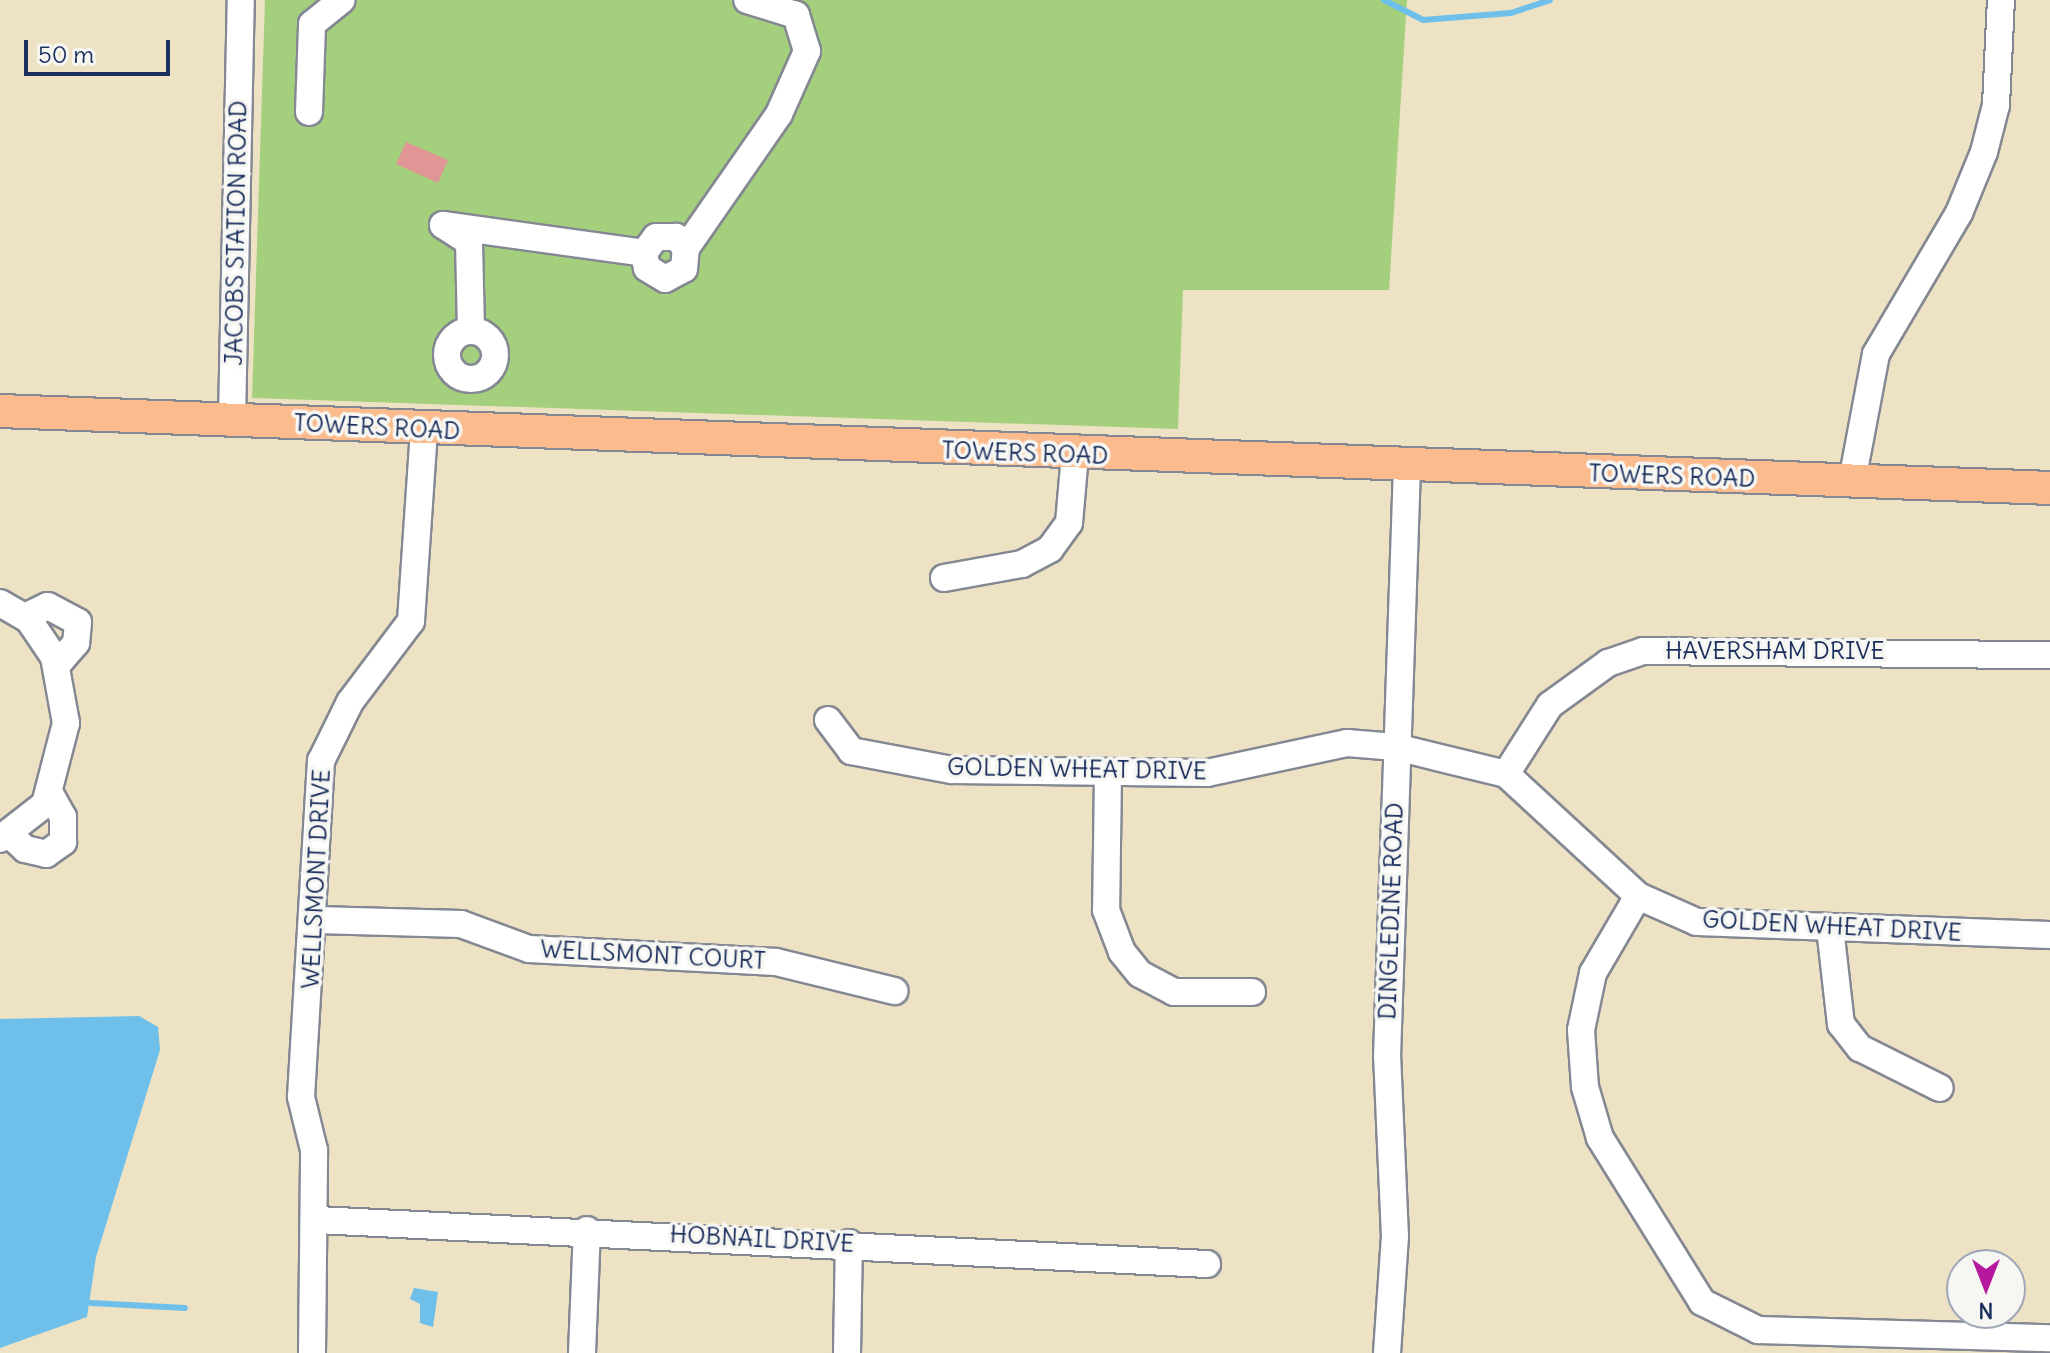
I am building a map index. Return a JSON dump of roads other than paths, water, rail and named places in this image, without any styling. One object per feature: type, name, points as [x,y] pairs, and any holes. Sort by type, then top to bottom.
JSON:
[{"type":"main road","name":"TOWERS ROAD","points":[[0,411],[232,419],[424,431],[1407,468],[2050,488]]},
{"type":"street","name":"JACOBS STATION ROAD","points":[[232,419],[241,0]]},
{"type":"street","points":[[309,112],[312,24],[342,0]]},
{"type":"street","points":[[471,330],[469,242],[443,225],[644,253],[651,273],[672,278],[687,263],[686,248],[779,114],[807,51],[796,15],[747,0]]},
{"type":"street","points":[[1852,481],[1876,354],[1959,213],[1984,152],[1996,105],[2001,0]]},
{"type":"street","name":"WELLSMONT DRIVE","points":[[312,1353],[317,1220],[314,1150],[301,1097],[317,920],[321,761],[350,702],[411,621],[424,431]]},
{"type":"street","points":[[944,578],[1022,564],[1050,549],[1069,523],[1075,455]]},
{"type":"street","name":"DINGLEDINE ROAD","points":[[1387,1353],[1395,1250],[1387,1057],[1407,468]]},
{"type":"street","points":[[0,603],[25,617],[57,665],[66,723],[50,794],[5,836],[25,849],[46,854],[63,842],[63,817],[50,794]]},
{"type":"street","points":[[25,617],[48,606],[78,622],[76,643],[57,665]]},
{"type":"street","name":"HAVERSHAM DRIVE","points":[[1506,774],[1550,705],[1608,663],[1643,651],[2050,655]]},
{"type":"street","name":"GOLDEN WHEAT DRIVE","points":[[828,720],[851,751],[952,770],[1207,773],[1347,743],[1396,747],[1506,774],[1638,896],[1697,922],[2050,935]]},
{"type":"street","points":[[1108,774],[1106,910],[1122,952],[1140,974],[1174,992],[1252,992]]},
{"type":"street","points":[[1638,896],[1593,973],[1581,1030],[1585,1087],[1600,1138],[1702,1302],[1758,1330],[2050,1338]]},
{"type":"street","name":"WELLSMONT COURT","points":[[317,920],[461,924],[529,949],[776,962],[894,991]]},
{"type":"street","points":[[1830,928],[1841,1024],[1860,1048],[1940,1088]]},
{"type":"street","name":"HOBNAIL DRIVE","points":[[317,1220],[587,1230],[1207,1264]]},
{"type":"street","points":[[582,1353],[587,1230]]},
{"type":"street","points":[[847,1353],[849,1243]]},
{"type":"water","points":[[139,1016],[158,1027],[160,1050],[96,1257],[87,1317],[0,1348],[0,1019]]},
{"type":"water","points":[[414,1288],[438,1292],[433,1327],[420,1323],[420,1304],[410,1299]]},
{"type":"waterway","points":[[1384,0],[1423,20],[1511,13],[1550,0]]},
{"type":"waterway","points":[[91,1303],[185,1308]]}]
